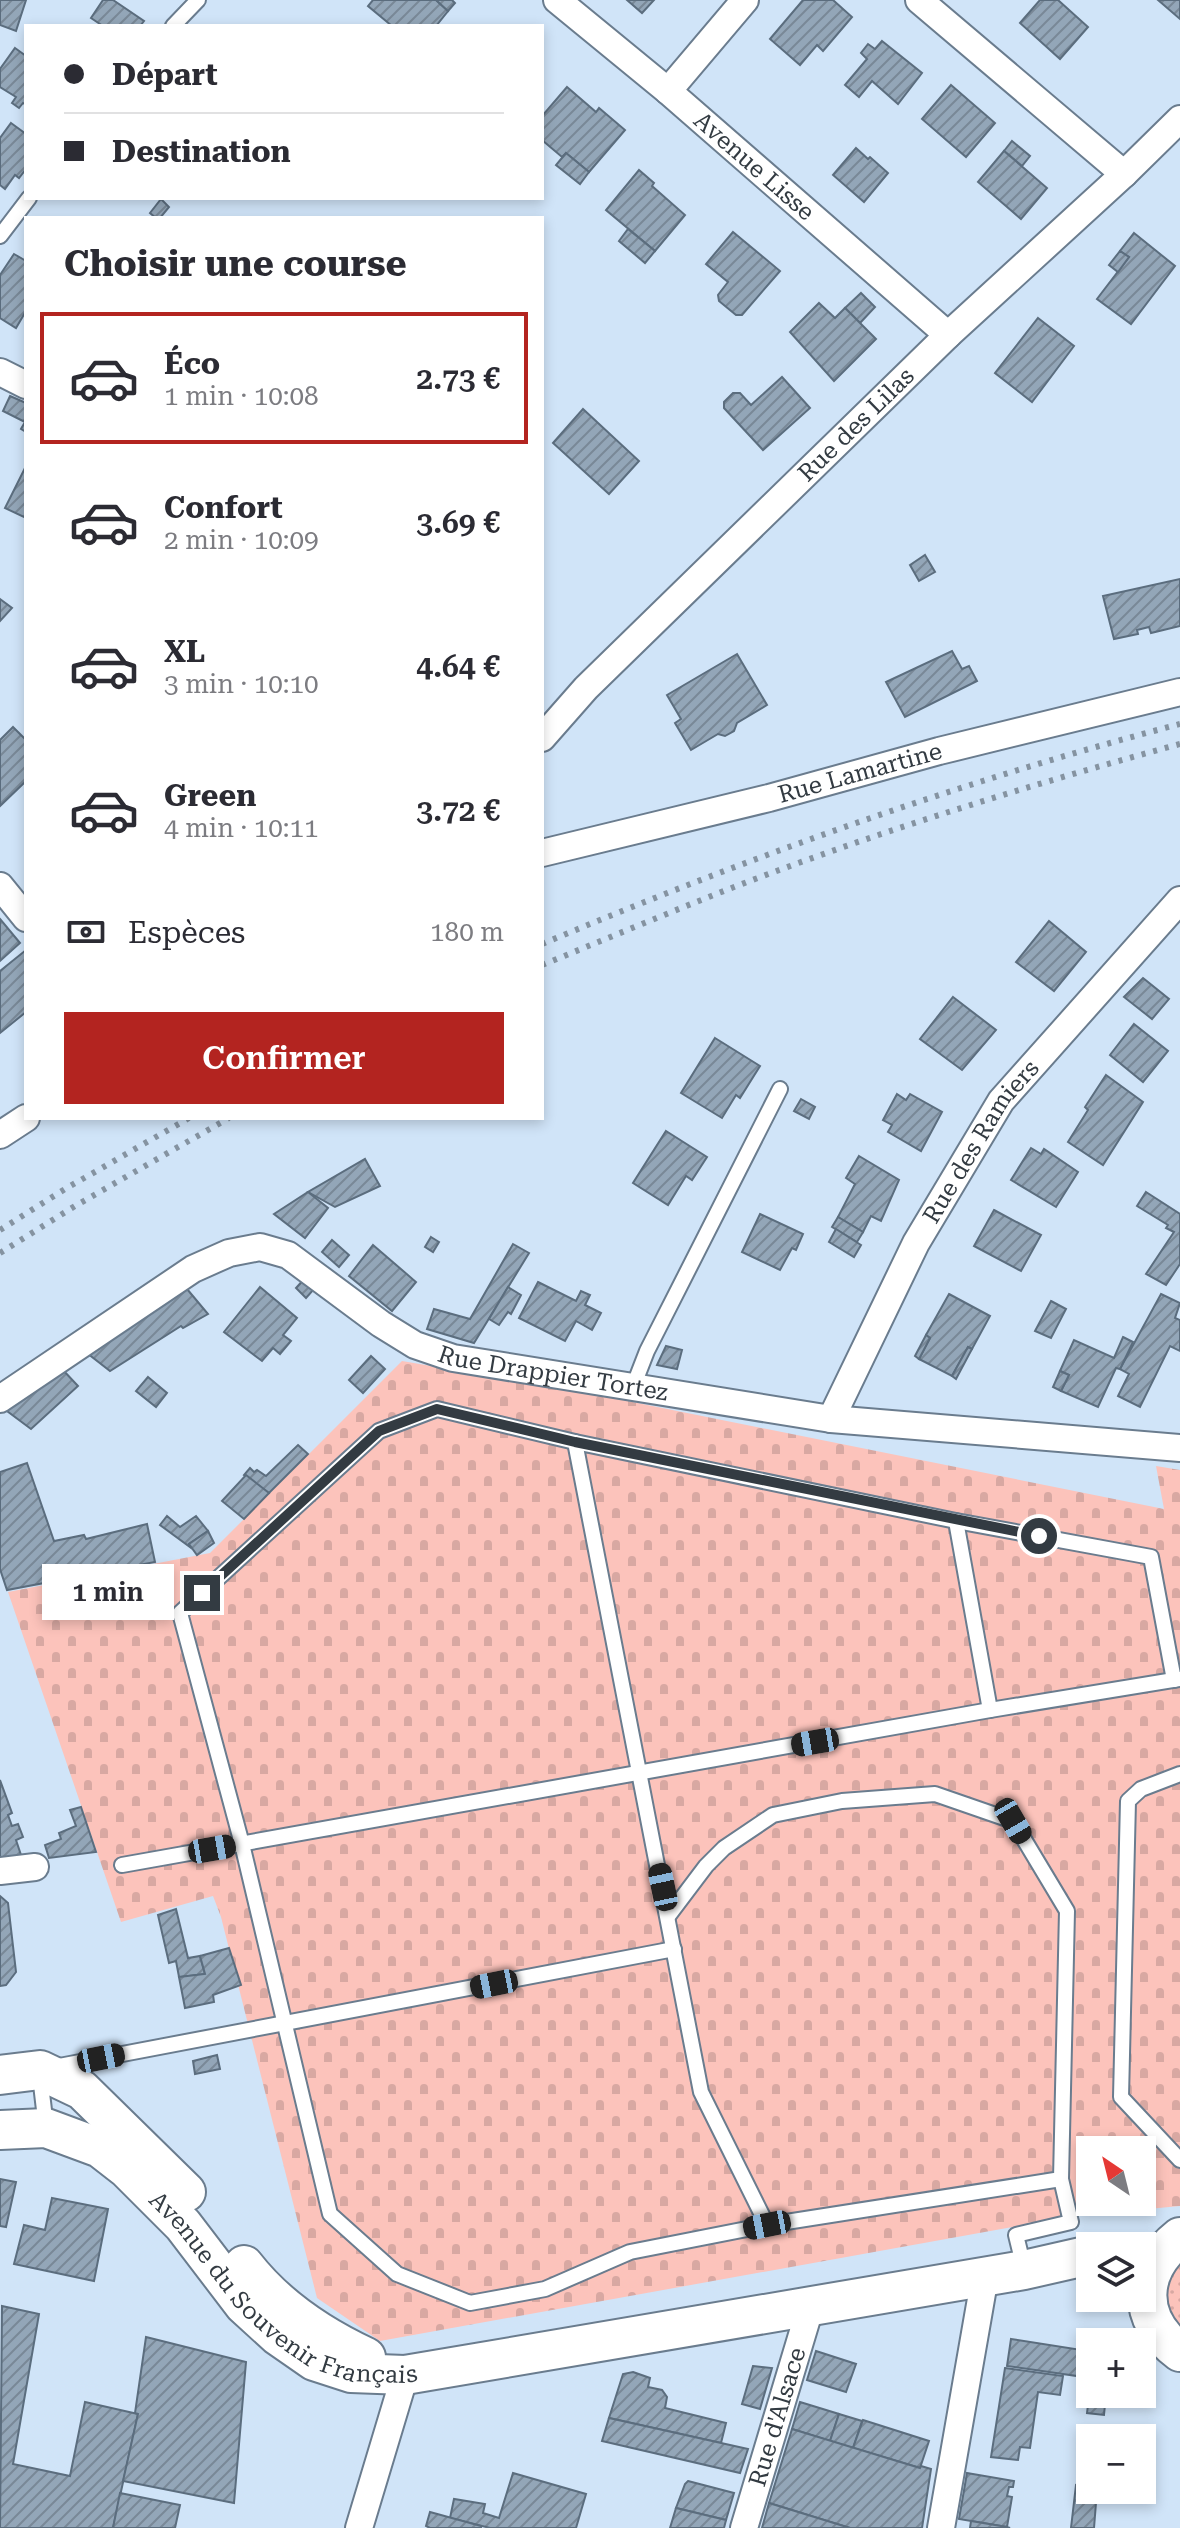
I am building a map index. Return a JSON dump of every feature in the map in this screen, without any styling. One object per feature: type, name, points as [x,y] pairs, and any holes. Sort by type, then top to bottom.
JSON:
[{"type":"street","name":"Avenue Lisse","points":[[557,0],[668,91],[948,335]]},
{"type":"street","points":[[668,91],[745,0]]},
{"type":"street","points":[[919,0],[1124,174]]},
{"type":"street","name":"Rue des Lilas","points":[[544,736],[586,688],[948,335],[1180,119]]},
{"type":"street","points":[[0,372],[24,384]]},
{"type":"street","name":"Rue Lamartine","points":[[544,853],[754,802],[939,751],[1180,692]]},
{"type":"street","points":[[0,886],[24,916]]},
{"type":"street","name":"Rue des Ramiers","points":[[831,1419],[916,1243],[1001,1101],[1180,900]]},
{"type":"street","points":[[0,1135],[24,1119]]},
{"type":"street","name":"Rue Drappier Tortez","points":[[0,1399],[193,1269],[229,1253],[260,1247],[288,1255],[381,1324],[415,1345],[453,1358],[831,1419],[1179,1447]]},
{"type":"street","points":[[0,1871],[35,1867]]},
{"type":"street","points":[[0,2075],[40,2070]]},
{"type":"street","name":"Avenue du Souvenir Français","points":[[40,2070],[82,2090],[125,2129],[199,2205],[262,2288],[329,2340],[405,2375]]},
{"type":"street","name":"Avenue du Souvenir Français","points":[[0,2130],[46,2128],[100,2148],[127,2169],[183,2225],[244,2305],[278,2336],[314,2361],[351,2373],[405,2375]]},
{"type":"street","points":[[1156,2242],[1180,2237]]},
{"type":"street","points":[[1156,2262],[1180,2237]]},
{"type":"street","points":[[359,2528],[405,2375],[985,2276],[1076,2264]]},
{"type":"street","points":[[941,2528],[985,2276]]},
{"type":"street","name":"Rue d'Alsace","points":[[744,2528],[811,2305]]},
{"type":"street","points":[[1149,2312],[1165,2340],[1180,2352]]},
{"type":"lane","points":[[175,24],[198,0]]},
{"type":"lane","points":[[0,236],[27,200]]},
{"type":"lane","points":[[633,1387],[647,1351],[780,1089]]},
{"type":"lane","points":[[122,1865],[242,1844],[639,1774],[990,1710],[1177,1679],[1151,1557],[956,1521],[575,1442],[437,1409],[379,1431],[180,1613],[242,1844],[330,2214],[397,2274],[470,2303],[545,2289],[630,2252],[767,2225],[1061,2179]]},
{"type":"lane","points":[[575,1442],[701,2092],[767,2225]]},
{"type":"lane","points":[[956,1521],[990,1710]]},
{"type":"lane","points":[[1180,1774],[1141,1789],[1128,1801],[1121,2097],[1180,2160]]},
{"type":"lane","points":[[669,1915],[706,1866],[724,1848],[773,1815],[842,1801],[935,1794],[1013,1821],[1067,1911],[1061,2179],[1071,2222],[1016,2235],[1024,2270]]},
{"type":"lane","points":[[46,2128],[40,2070],[674,1949]]},
{"type":"green space","points":[[402,1361],[588,1393],[1164,1509],[1156,1466],[1180,1470],[1180,2206],[1156,2208],[1156,2136],[1076,2136],[1076,2216],[380,2341],[317,2298],[221,1917],[213,1896],[121,1922],[8,1592],[210,1553]]},
{"type":"green space","points":[[1180,2260],[1180,2326],[1168,2310],[1166,2293],[1170,2277]]},
{"type":"building","points":[[0,0],[26,0],[16,31],[0,25]]},
{"type":"building","points":[[103,0],[113,0],[144,21],[142,24],[100,24],[91,18]]},
{"type":"building","points":[[373,0],[436,0],[448,11],[438,24],[390,24],[368,6]]},
{"type":"building","points":[[436,0],[452,0],[455,3],[448,11]]},
{"type":"building","points":[[627,0],[654,0],[642,13]]},
{"type":"building","points":[[803,0],[833,0],[852,17],[823,51],[817,45],[800,65],[770,39]]},
{"type":"building","points":[[1040,0],[1058,0],[1088,27],[1060,59],[1020,23]]},
{"type":"building","points":[[1158,0],[1180,0],[1180,19]]},
{"type":"building","points":[[882,41],[922,73],[898,104],[872,81],[859,97],[845,85],[867,59],[861,53],[868,44],[875,49]]},
{"type":"building","points":[[15,48],[24,55],[24,104],[19,108],[12,103],[16,97],[0,87],[0,69]]},
{"type":"building","points":[[951,85],[995,123],[966,157],[922,119]]},
{"type":"building","points":[[567,87],[596,112],[599,108],[625,130],[589,172],[566,153],[562,157],[544,142],[544,114]]},
{"type":"building","points":[[11,123],[24,133],[24,172],[19,178],[15,175],[5,189],[0,185],[0,138]]},
{"type":"building","points":[[1012,141],[1030,156],[1022,166],[1004,151]]},
{"type":"building","points":[[856,148],[888,173],[864,202],[833,175]]},
{"type":"building","points":[[1004,151],[1047,188],[1021,219],[978,182]]},
{"type":"building","points":[[566,153],[589,172],[580,184],[556,165]]},
{"type":"building","points":[[639,170],[685,215],[655,251],[606,210]]},
{"type":"building","points":[[160,200],[169,207],[162,216],[150,213]]},
{"type":"building","points":[[628,229],[655,251],[645,263],[619,241]]},
{"type":"building","points":[[733,232],[780,271],[742,315],[736,315],[719,301],[718,295],[728,282],[706,264]]},
{"type":"building","points":[[1134,233],[1175,266],[1131,324],[1097,299],[1129,257],[1120,251]]},
{"type":"building","points":[[1120,251],[1129,257],[1118,272],[1109,265]]},
{"type":"building","points":[[14,254],[24,260],[24,314],[16,328],[0,318],[0,275]]},
{"type":"building","points":[[861,293],[875,307],[860,323],[845,308]]},
{"type":"building","points":[[819,303],[835,318],[845,308],[876,339],[834,381],[790,332]]},
{"type":"building","points":[[1038,318],[1074,346],[1032,402],[995,373]]},
{"type":"building","points":[[782,377],[810,408],[763,450],[724,408],[724,402],[733,393],[740,393],[751,405]]},
{"type":"building","points":[[10,396],[24,402],[24,422],[3,411]]},
{"type":"building","points":[[583,409],[639,461],[609,494],[553,443]]},
{"type":"building","points":[[24,470],[24,517],[5,508]]},
{"type":"building","points":[[925,555],[935,572],[919,581],[910,565]]},
{"type":"building","points":[[1180,579],[1180,626],[1151,633],[1149,627],[1137,630],[1138,634],[1114,639],[1103,596]]},
{"type":"building","points":[[0,599],[12,608],[0,621]]},
{"type":"building","points":[[952,651],[962,669],[969,666],[977,681],[905,717],[886,682]]},
{"type":"building","points":[[737,654],[767,705],[737,723],[734,731],[725,736],[718,734],[691,750],[675,723],[681,719],[667,695]]},
{"type":"building","points":[[13,727],[24,738],[24,783],[0,806],[0,740]]},
{"type":"building","points":[[0,919],[20,943],[0,961]]},
{"type":"building","points":[[1049,921],[1086,952],[1054,991],[1016,962]]},
{"type":"building","points":[[24,952],[24,1014],[0,1033],[0,971]]},
{"type":"building","points":[[1143,978],[1169,999],[1152,1019],[1124,997]]},
{"type":"building","points":[[953,997],[996,1030],[962,1070],[920,1039]]},
{"type":"building","points":[[1134,1024],[1168,1051],[1143,1082],[1110,1055]]},
{"type":"building","points":[[715,1038],[760,1066],[740,1098],[736,1095],[722,1118],[681,1093]]},
{"type":"building","points":[[1106,1075],[1143,1102],[1103,1165],[1068,1142],[1088,1110],[1085,1107]]},
{"type":"building","points":[[897,1094],[906,1100],[910,1094],[942,1112],[921,1151],[888,1132],[892,1125],[883,1120]]},
{"type":"building","points":[[801,1099],[815,1107],[809,1119],[794,1111]]},
{"type":"building","points":[[666,1131],[707,1157],[692,1180],[686,1176],[668,1205],[633,1183]]},
{"type":"building","points":[[1031,1148],[1041,1154],[1044,1149],[1078,1172],[1056,1207],[1011,1180]]},
{"type":"building","points":[[859,1156],[899,1180],[881,1221],[871,1216],[863,1232],[838,1217],[855,1184],[846,1178]]},
{"type":"building","points":[[365,1159],[380,1186],[335,1207],[308,1192]]},
{"type":"building","points":[[308,1192],[328,1208],[305,1238],[274,1214]]},
{"type":"building","points":[[1146,1192],[1180,1214],[1180,1264],[1166,1285],[1146,1274],[1174,1232],[1137,1206]]},
{"type":"building","points":[[994,1210],[1041,1235],[1021,1271],[974,1246]]},
{"type":"building","points":[[760,1214],[803,1234],[796,1250],[792,1248],[780,1270],[742,1252]]},
{"type":"building","points":[[838,1217],[863,1232],[857,1242],[832,1227]]},
{"type":"building","points":[[836,1229],[861,1245],[854,1257],[829,1242]]},
{"type":"building","points":[[431,1237],[439,1242],[433,1252],[425,1247]]},
{"type":"building","points":[[332,1240],[349,1255],[339,1267],[322,1252]]},
{"type":"building","points":[[513,1244],[529,1253],[474,1343],[427,1329],[434,1309],[470,1319]]},
{"type":"building","points":[[373,1245],[416,1282],[392,1311],[349,1276]]},
{"type":"building","points":[[305,1278],[321,1288],[317,1293],[313,1290],[306,1298],[296,1288]]},
{"type":"building","points":[[538,1282],[576,1301],[581,1291],[590,1295],[585,1305],[601,1313],[592,1330],[576,1321],[565,1341],[519,1318]]},
{"type":"building","points":[[260,1287],[297,1318],[283,1335],[291,1341],[280,1354],[273,1348],[262,1361],[224,1332]]},
{"type":"building","points":[[508,1287],[521,1295],[511,1314],[508,1312],[499,1325],[489,1319]]},
{"type":"building","points":[[187,1289],[208,1314],[183,1328],[181,1326],[110,1371],[87,1353]]},
{"type":"building","points":[[949,1294],[990,1316],[972,1349],[968,1347],[952,1376],[919,1359],[930,1338],[926,1335]]},
{"type":"building","points":[[1161,1294],[1180,1303],[1175,1318],[1180,1320],[1180,1351],[1170,1346],[1140,1407],[1118,1396],[1129,1374],[1120,1369]]},
{"type":"building","points":[[1051,1301],[1066,1309],[1051,1338],[1035,1331]]},
{"type":"building","points":[[926,1335],[930,1338],[919,1359],[915,1356]]},
{"type":"building","points":[[1123,1337],[1133,1342],[1120,1369],[1116,1368],[1098,1407],[1061,1391],[1069,1375],[1060,1371],[1074,1340],[1114,1358]]},
{"type":"building","points":[[666,1346],[682,1350],[677,1369],[657,1365]]},
{"type":"building","points":[[968,1347],[972,1349],[956,1379],[952,1376]]},
{"type":"building","points":[[371,1356],[385,1369],[363,1393],[349,1380]]},
{"type":"building","points":[[62,1369],[78,1386],[31,1429],[3,1408]]},
{"type":"building","points":[[1060,1371],[1069,1375],[1061,1391],[1053,1387]]},
{"type":"building","points":[[148,1377],[167,1393],[156,1407],[136,1391]]},
{"type":"building","points":[[298,1445],[308,1454],[269,1493],[244,1475],[250,1468],[266,1476]]},
{"type":"building","points":[[27,1463],[54,1541],[84,1535],[86,1539],[147,1524],[155,1562],[7,1590],[0,1569],[0,1472]]},
{"type":"building","points":[[246,1475],[269,1493],[244,1519],[222,1501]]},
{"type":"building","points":[[167,1516],[180,1527],[196,1516],[208,1531],[189,1544],[190,1547],[160,1525]]},
{"type":"building","points":[[208,1531],[214,1543],[197,1555],[189,1544]]},
{"type":"building","points":[[0,1780],[12,1813],[8,1815],[12,1826],[18,1824],[23,1837],[16,1840],[23,1861],[2,1864],[0,1857]]},
{"type":"building","points":[[81,1807],[96,1852],[49,1858],[45,1845],[61,1839],[59,1833],[76,1826],[70,1810]]},
{"type":"building","points":[[0,1896],[8,1903],[16,1972],[6,1985],[0,1986]]},
{"type":"building","points":[[176,1909],[188,1958],[200,1956],[205,1974],[179,1977],[176,1961],[169,1963],[158,1915]]},
{"type":"building","points":[[229,1948],[241,1985],[213,1995],[214,2002],[185,2008],[179,1977],[205,1974],[200,1956]]},
{"type":"building","points":[[217,2055],[220,2069],[195,2074],[193,2061]]},
{"type":"building","points":[[0,2179],[16,2182],[6,2227],[0,2226]]},
{"type":"building","points":[[52,2198],[108,2209],[94,2281],[14,2264],[24,2225],[45,2230]]},
{"type":"building","points":[[2,2306],[39,2314],[13,2464],[70,2476],[85,2402],[138,2414],[113,2528],[0,2528]]},
{"type":"building","points":[[146,2337],[246,2362],[234,2503],[123,2481],[138,2414],[135,2413]]},
{"type":"building","points":[[1011,2339],[1076,2349],[1076,2376],[1007,2366]]},
{"type":"building","points":[[816,2351],[856,2364],[846,2392],[807,2380]]},
{"type":"building","points":[[753,2366],[772,2368],[760,2409],[742,2404]]},
{"type":"building","points":[[1005,2368],[1063,2376],[1060,2395],[1038,2392],[1030,2448],[1020,2447],[1018,2460],[991,2457]]},
{"type":"building","points":[[633,2372],[650,2378],[648,2387],[662,2390],[667,2397],[665,2408],[726,2423],[721,2443],[609,2418],[623,2374]]},
{"type":"building","points":[[800,2402],[839,2414],[830,2441],[792,2429]]},
{"type":"building","points":[[1088,2408],[1105,2408],[1104,2415],[1087,2413]]},
{"type":"building","points":[[839,2414],[862,2421],[853,2448],[830,2441]]},
{"type":"building","points":[[609,2418],[748,2449],[740,2473],[602,2441]]},
{"type":"building","points":[[863,2420],[929,2441],[920,2468],[853,2448]]},
{"type":"building","points":[[792,2429],[931,2469],[922,2528],[850,2528],[769,2503]]},
{"type":"building","points":[[513,2473],[586,2494],[576,2528],[490,2528],[450,2518],[454,2499],[485,2504],[483,2513],[499,2518]]},
{"type":"building","points":[[967,2473],[1014,2481],[1007,2496],[1012,2497],[1007,2527],[959,2519]]},
{"type":"building","points":[[688,2481],[734,2493],[726,2520],[676,2508]]},
{"type":"building","points":[[1076,2485],[1076,2504],[1096,2504],[1094,2528],[1071,2528]]},
{"type":"building","points":[[120,2493],[180,2505],[175,2528],[113,2528]]},
{"type":"building","points":[[769,2503],[850,2528],[762,2528]]},
{"type":"building","points":[[676,2508],[726,2520],[724,2528],[670,2528]]},
{"type":"building","points":[[430,2512],[481,2528],[430,2528],[426,2526]]},
{"type":"building","points":[[971,2521],[1007,2527],[1010,2528],[970,2528]]},
{"type":"railway","points":[[544,943],[698,881],[857,823],[1017,770],[1180,724]]},
{"type":"railway","points":[[544,964],[734,887],[844,847],[1011,792],[1180,744]]},
{"type":"railway","points":[[0,1230],[186,1120]]},
{"type":"railway","points":[[0,1253],[226,1120]]},
{"type":"route","points":[[202,1593],[379,1431],[437,1409],[575,1442],[1039,1536]]}]
